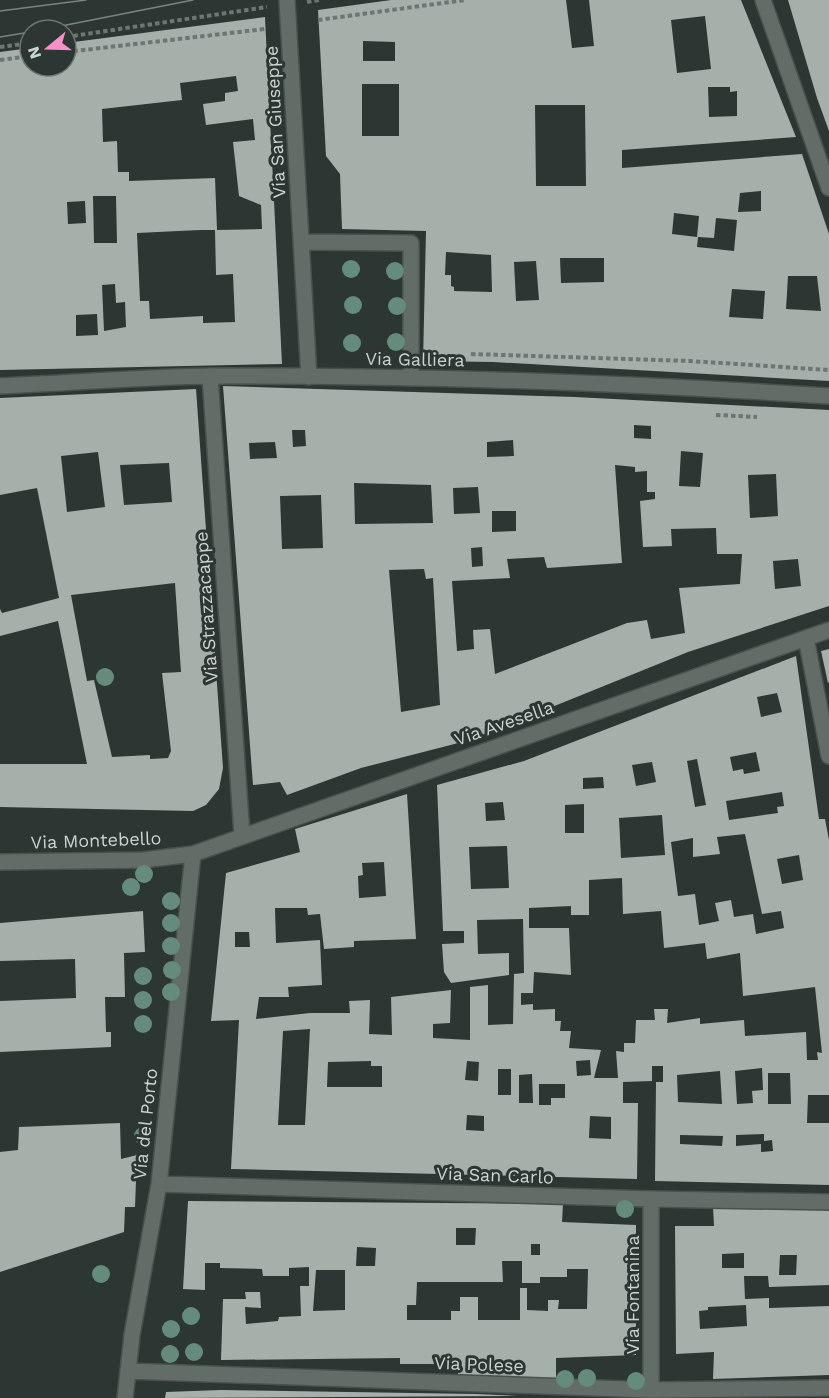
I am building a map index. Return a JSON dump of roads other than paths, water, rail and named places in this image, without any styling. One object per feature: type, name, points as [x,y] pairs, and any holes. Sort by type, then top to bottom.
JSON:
[{"type":"street","points":[[763,0],[829,188]]},
{"type":"street","name":"Via San Giuseppe","points":[[287,2],[309,377]]},
{"type":"street","points":[[302,242],[411,243],[411,378]]},
{"type":"street","name":"Via Galliera","points":[[0,386],[210,376],[411,378],[634,384],[829,396]]},
{"type":"street","name":"Via Strazzacappe","points":[[210,376],[242,835]]},
{"type":"street","name":"Via Avesella","points":[[193,854],[829,630]]},
{"type":"street","points":[[806,638],[829,756]]},
{"type":"street","name":"Via Montebello","points":[[0,862],[143,860],[193,854]]},
{"type":"street","name":"Via del Porto","points":[[125,1398],[132,1335],[159,1184],[193,854]]},
{"type":"street","name":"Via San Carlo","points":[[159,1184],[829,1202]]},
{"type":"street","name":"Via Fontanina","points":[[651,1199],[651,1390]]},
{"type":"street","name":"Via Polese","points":[[128,1371],[651,1390],[829,1388]]},
{"type":"tram line","points":[[0,11],[86,0]]},
{"type":"tram line","points":[[78,23],[193,0]]},
{"type":"tram line","points":[[0,37],[18,34]]}]
